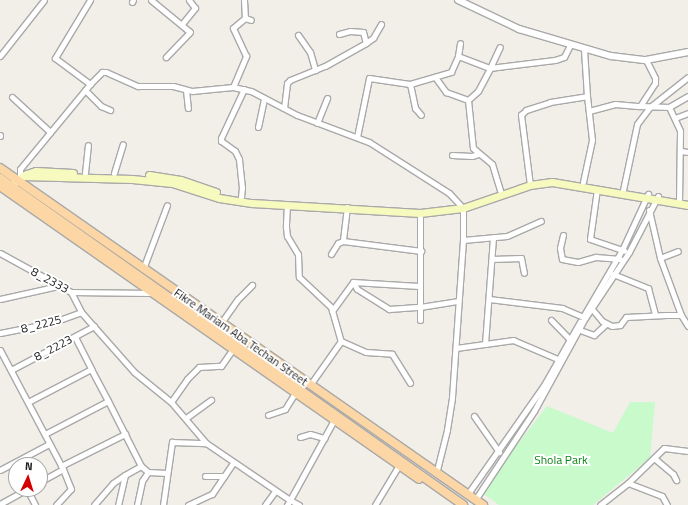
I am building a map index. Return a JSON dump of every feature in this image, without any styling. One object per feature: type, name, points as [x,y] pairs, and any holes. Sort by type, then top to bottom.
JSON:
[{"type":"main road","name":"Fikre Mariam Aba Techan Street","points":[[0,168],[18,178],[143,269],[310,385],[338,415],[436,474],[467,495],[473,502],[483,505]]},
{"type":"main road","points":[[29,174],[166,179],[233,201],[287,205],[321,204],[409,209],[432,209],[462,206],[500,191],[550,178],[583,182],[688,205]]},
{"type":"main road","points":[[11,185],[18,178],[29,174],[114,174],[166,179],[240,197],[420,213],[462,206],[529,183],[552,182],[688,202]]},
{"type":"main road","name":"Fikre Mariam Aba Techan Street","points":[[0,178],[338,415],[461,505]]},
{"type":"main road","points":[[0,186],[296,393],[338,415],[399,465],[440,493],[451,498]]},
{"type":"main road","points":[[461,505],[467,495]]},
{"type":"street","points":[[0,56],[44,0]]},
{"type":"street","points":[[90,0],[55,58],[90,84]]},
{"type":"street","points":[[151,0],[182,24],[189,33],[166,57]]},
{"type":"street","points":[[182,24],[195,8],[189,0]]},
{"type":"street","points":[[244,0],[245,18]]},
{"type":"street","points":[[458,0],[519,29],[611,56],[646,60],[688,52]]},
{"type":"street","points":[[245,18],[251,20]]},
{"type":"street","points":[[233,87],[246,56],[232,28],[245,18]]},
{"type":"street","points":[[284,108],[287,83],[366,43],[373,38],[381,24]]},
{"type":"street","points":[[339,34],[350,31],[363,32],[366,43]]},
{"type":"street","points":[[298,35],[310,52],[315,70]]},
{"type":"street","points":[[357,137],[369,78],[410,84],[454,70],[460,43]]},
{"type":"street","points":[[458,56],[490,68],[555,60],[564,57],[570,45]]},
{"type":"street","points":[[468,100],[478,91],[500,47]]},
{"type":"street","points":[[583,182],[592,148],[584,49]]},
{"type":"street","points":[[640,106],[655,83],[655,78],[646,60]]},
{"type":"street","points":[[18,178],[20,169],[50,132],[90,84],[102,72],[106,72],[138,86],[165,85],[186,90],[233,87],[244,89],[317,123],[357,137],[394,157],[449,193],[462,206],[462,240],[456,348],[447,430],[436,474]]},
{"type":"street","points":[[435,77],[446,92],[468,100]]},
{"type":"street","points":[[623,190],[637,124],[650,107],[688,77]]},
{"type":"street","points":[[410,84],[415,108],[421,115]]},
{"type":"street","points":[[240,197],[242,188],[239,159],[235,150],[221,142],[221,138],[244,89]]},
{"type":"street","points":[[85,90],[101,106],[110,110]]},
{"type":"street","points":[[186,90],[188,108]]},
{"type":"street","points":[[529,183],[522,112],[550,102],[587,96]]},
{"type":"street","points":[[589,111],[614,104],[669,107],[688,96]]},
{"type":"street","points":[[12,97],[50,132]]},
{"type":"street","points":[[317,123],[327,98]]},
{"type":"street","points":[[258,126],[264,99]]},
{"type":"street","points":[[468,100],[472,144],[478,154],[492,164],[500,191]]},
{"type":"street","points":[[669,107],[680,132],[681,151],[679,200]]},
{"type":"street","points":[[675,118],[688,114]]},
{"type":"street","points":[[114,174],[123,144]]},
{"type":"street","points":[[85,173],[88,145]]},
{"type":"street","points":[[681,151],[688,152]]},
{"type":"street","points":[[452,155],[472,156],[478,154]]},
{"type":"street","points":[[597,189],[590,239],[629,252]]},
{"type":"street","points":[[473,502],[502,456],[534,410],[584,318],[620,259],[629,252],[650,210],[652,197]]},
{"type":"street","points":[[571,341],[580,330],[584,318],[592,309],[613,274],[620,259],[622,250],[652,197]]},
{"type":"street","points":[[143,269],[167,205]]},
{"type":"street","points":[[287,205],[287,236],[298,254],[299,277],[327,302],[332,311],[341,341],[366,352],[392,354],[410,382]]},
{"type":"street","points":[[344,241],[347,207]]},
{"type":"street","points":[[650,210],[660,258],[681,315],[688,326]]},
{"type":"street","points":[[420,213],[420,320]]},
{"type":"street","points":[[462,240],[493,237],[516,232],[541,221]]},
{"type":"street","points":[[563,235],[560,248],[562,260],[578,262],[596,257],[620,259]]},
{"type":"street","points":[[485,344],[493,237]]},
{"type":"street","points":[[331,254],[338,243],[344,241],[420,251]]},
{"type":"street","points":[[660,258],[678,251]]},
{"type":"street","name":"8_2333","points":[[0,253],[71,292],[151,293]]},
{"type":"street","points":[[492,259],[521,258],[524,273]]},
{"type":"street","points":[[613,274],[648,288],[655,315]]},
{"type":"street","points":[[332,311],[354,282]]},
{"type":"street","points":[[354,282],[419,286]]},
{"type":"street","points":[[354,282],[357,289],[389,309],[458,301]]},
{"type":"street","points":[[221,323],[252,285]]},
{"type":"street","points":[[0,299],[58,286]]},
{"type":"street","points":[[71,292],[82,312],[134,372],[171,402],[206,443],[232,463],[299,505]]},
{"type":"street","points":[[488,299],[562,308],[584,318]]},
{"type":"street","points":[[592,309],[606,324],[618,326],[626,318],[655,315],[681,315]]},
{"type":"street","name":"8_2225","points":[[0,333],[51,323],[82,312]]},
{"type":"street","points":[[551,320],[571,341]]},
{"type":"street","points":[[580,330],[594,335],[606,324]]},
{"type":"street","name":"8_2223","points":[[11,370],[94,326]]},
{"type":"street","points":[[75,337],[141,466],[148,472],[167,473]]},
{"type":"street","points":[[456,348],[513,340],[561,360]]},
{"type":"street","points":[[310,385],[341,341]]},
{"type":"street","points":[[171,402],[187,379],[199,367],[220,366],[232,349]]},
{"type":"street","points":[[0,350],[45,434],[71,489],[56,505]]},
{"type":"street","points":[[467,495],[561,360]]},
{"type":"street","points":[[28,402],[91,369]]},
{"type":"street","points":[[268,415],[285,409],[296,393]]},
{"type":"street","points":[[186,418],[211,400]]},
{"type":"street","points":[[45,434],[108,401]]},
{"type":"street","points":[[287,505],[338,415]]},
{"type":"street","points":[[474,416],[502,456]]},
{"type":"street","points":[[48,477],[125,434]]},
{"type":"street","points":[[300,437],[310,434],[324,438]]},
{"type":"street","points":[[163,505],[167,473],[174,440],[206,443]]},
{"type":"street","points":[[0,470],[49,444]]},
{"type":"street","points":[[600,505],[628,483],[664,448],[688,451]]},
{"type":"street","points":[[654,458],[673,474],[676,480]]},
{"type":"street","points":[[188,505],[212,494],[232,463]]},
{"type":"street","points":[[375,505],[399,465]]},
{"type":"street","points":[[94,505],[113,483],[141,466]]},
{"type":"street","points":[[137,505],[142,481],[148,472]]},
{"type":"street","points":[[118,505],[125,475]]},
{"type":"street","points":[[205,476],[224,476]]},
{"type":"street","points":[[628,483],[662,496],[667,505]]},
{"type":"street","points":[[0,504],[27,489],[35,505]]},
{"type":"street","points":[[265,505],[275,491]]},
{"type":"green space","name":"Shola Park","points":[[630,402],[655,402],[650,458],[593,505],[499,505],[481,492],[547,406],[613,433]]}]
